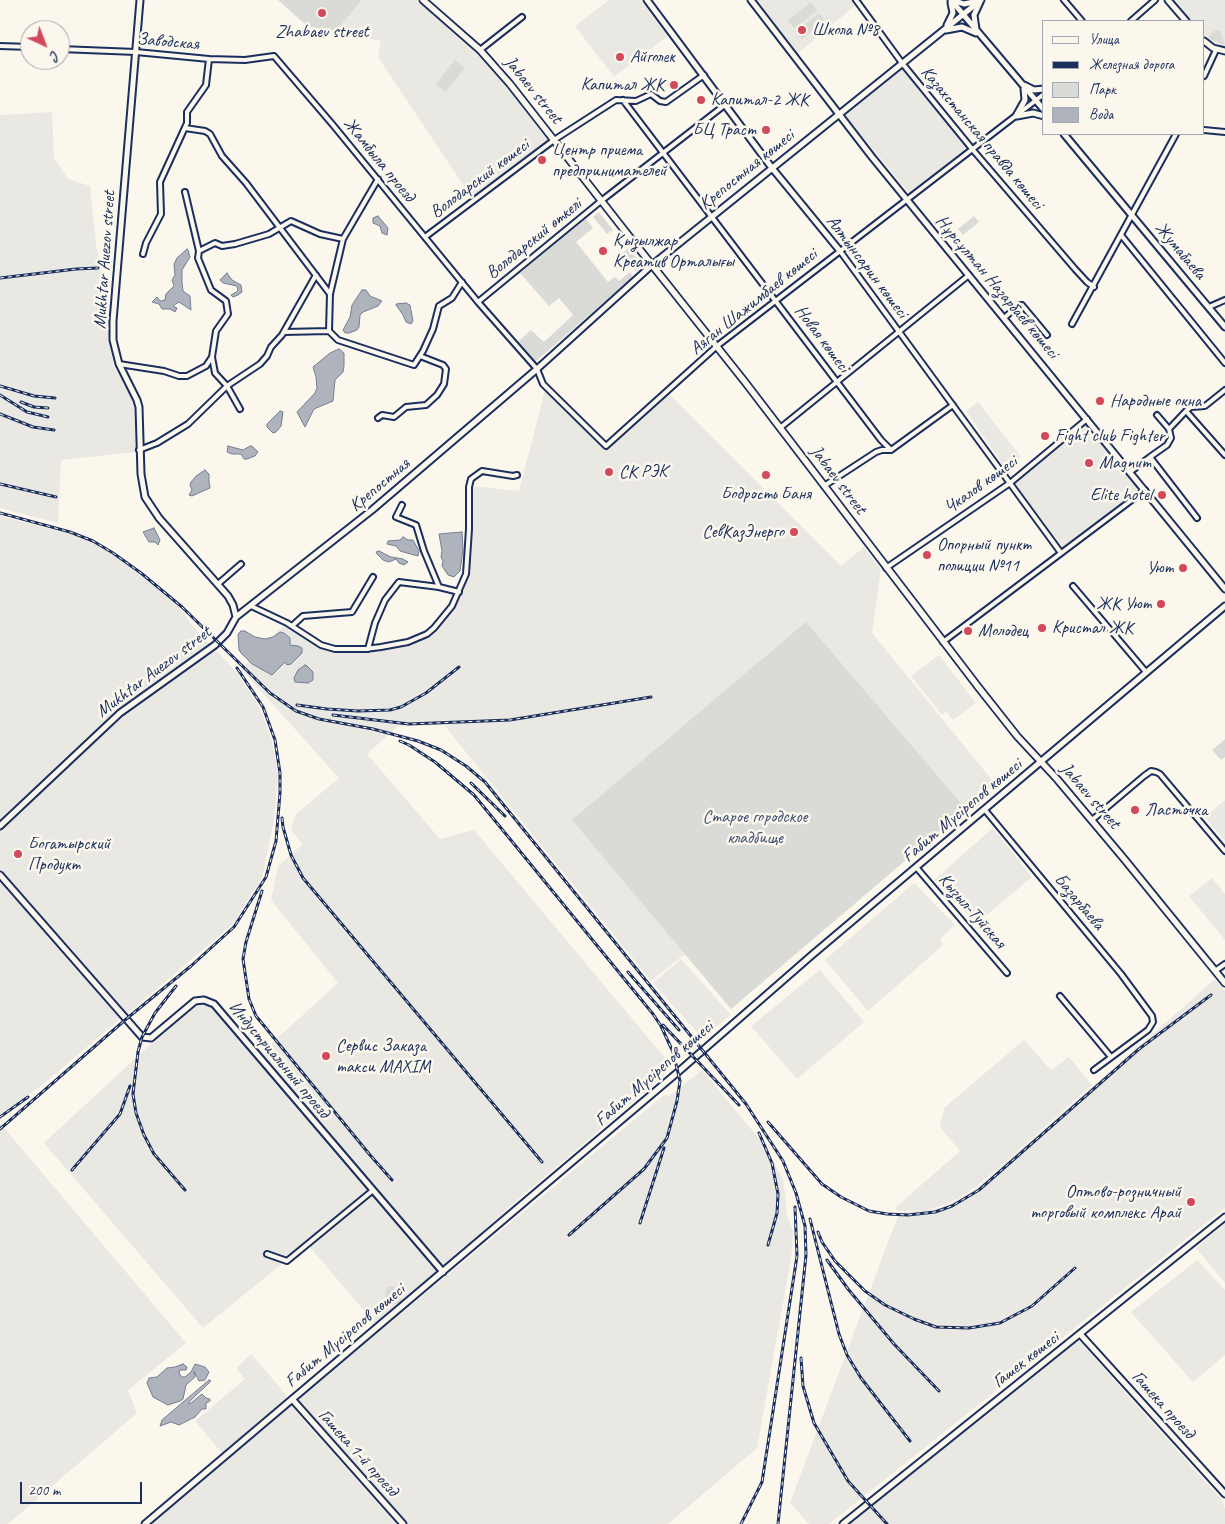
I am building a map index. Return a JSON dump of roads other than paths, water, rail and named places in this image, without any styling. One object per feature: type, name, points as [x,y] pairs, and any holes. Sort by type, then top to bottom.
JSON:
[{"type":"main road","name":"Mukhtar Auezov street","points":[[0,826],[120,713],[216,645],[227,633],[236,617],[233,605],[218,584],[159,518],[148,502],[141,482],[139,406],[119,364],[113,340],[113,321],[140,0]]},
{"type":"main road","name":"Jabaev street","points":[[423,0],[480,50],[501,72],[717,346],[1001,716],[1092,820],[1225,983]]},
{"type":"main road","name":"Алтынсарин көшесі","points":[[648,0],[772,168],[840,251]]},
{"type":"main road","name":"Нұрсұлтан Назарбаев көшесі","points":[[751,0],[906,199],[1225,589]]},
{"type":"main road","points":[[951,0],[967,4],[981,0]]},
{"type":"main road","points":[[951,0],[1042,108]]},
{"type":"main road","points":[[943,30],[953,13],[951,0]]},
{"type":"main road","name":"Крепостная көшесі","points":[[537,369],[652,265],[981,0]]},
{"type":"main road","points":[[978,34],[974,18],[981,0]]},
{"type":"main road","points":[[1168,0],[1185,20]]},
{"type":"main road","points":[[943,30],[962,27],[978,34]]},
{"type":"main road","points":[[1205,42],[1216,50],[1225,51]]},
{"type":"main road","points":[[1021,84],[1032,89],[1042,89]]},
{"type":"main road","points":[[1016,116],[1026,98],[1021,84]]},
{"type":"main road","points":[[1016,116],[1033,112],[1042,115]]},
{"type":"main road","name":"Жумабаева","points":[[1065,135],[1225,327]]},
{"type":"main road","name":"Крепостная","points":[[236,617],[372,510],[537,369]]},
{"type":"main road","name":"Ғабит Мүсірепов көшесі","points":[[145,1524],[1225,606]]},
{"type":"main road","name":"Индустриальный проезд","points":[[0,875],[142,1037],[151,1038],[195,1001],[204,1000],[214,1004],[443,1272]]},
{"type":"main road","name":"Гашек көшесі","points":[[843,1524],[1225,1217]]},
{"type":"main road","name":"Гашека проезд","points":[[1080,1334],[1225,1494]]},
{"type":"main road","name":"Гашека 1-й проезд","points":[[292,1399],[403,1524]]},
{"type":"street","name":"Казахстанская правда көшесі","points":[[856,0],[902,63],[973,150],[1075,269],[1094,287]]},
{"type":"street","points":[[1064,0],[1081,20]]},
{"type":"street","points":[[1132,20],[1156,0]]},
{"type":"street","points":[[480,50],[522,17]]},
{"type":"street","points":[[0,46],[20,47]]},
{"type":"street","name":"Заводская","points":[[70,49],[136,52],[209,59],[245,60],[274,56]]},
{"type":"street","points":[[1205,74],[1216,50]]},
{"type":"street","name":"Жамбыла проезд","points":[[274,56],[378,179],[478,302],[537,369],[543,384],[548,390],[558,397],[606,446]]},
{"type":"street","points":[[143,254],[146,243],[161,214],[160,182],[187,123],[187,112],[206,86],[209,59]]},
{"type":"street","name":"Володарский көшесі","points":[[425,237],[554,140],[616,100],[636,101],[651,94],[660,101],[666,102],[704,74]]},
{"type":"street","name":"Аяган Шажимбаев көшесі","points":[[606,446],[717,346],[1042,96]]},
{"type":"street","name":"Новая көшесі","points":[[623,100],[881,440],[891,450]]},
{"type":"street","name":"Володарский өткелі","points":[[478,302],[601,201],[726,104]]},
{"type":"street","points":[[185,128],[205,131],[210,134],[222,156],[246,183],[330,294]]},
{"type":"street","points":[[1205,130],[1225,132]]},
{"type":"street","points":[[1072,324],[1094,287],[1175,135]]},
{"type":"street","points":[[329,331],[330,294],[343,239],[378,179]]},
{"type":"street","points":[[185,192],[199,252],[198,258],[211,290],[226,301],[228,314],[216,331],[212,357],[215,373],[227,386],[240,409]]},
{"type":"street","points":[[199,252],[215,243],[222,246],[228,245],[269,234],[289,222],[294,222],[320,234],[343,239]]},
{"type":"street","points":[[1121,235],[1225,363]]},
{"type":"street","name":"Алтынсарин көшесі","points":[[840,251],[1061,553]]},
{"type":"street","points":[[139,450],[157,443],[188,424],[227,386],[260,364],[284,332],[316,276]]},
{"type":"street","points":[[780,428],[969,276]]},
{"type":"street","points":[[284,332],[329,331],[338,340],[414,365],[433,329],[439,306],[456,293],[462,282]]},
{"type":"street","points":[[1210,307],[1225,300]]},
{"type":"street","points":[[1004,318],[1018,306],[1022,305],[1047,334]]},
{"type":"street","points":[[378,418],[382,415],[394,417],[406,407],[426,405],[437,395],[444,384],[446,369],[443,365],[420,356]]},
{"type":"street","points":[[119,364],[187,376],[206,366],[212,357]]},
{"type":"street","points":[[1169,429],[1191,407],[1205,406],[1225,390]]},
{"type":"street","points":[[824,486],[876,452],[891,450],[953,405]]},
{"type":"street","points":[[1186,411],[1225,455]]},
{"type":"street","points":[[1130,472],[1167,445],[1170,438],[1169,429],[1157,414]]},
{"type":"street","name":"Чкалов көшесі","points":[[886,568],[1010,483],[1087,419]]},
{"type":"street","points":[[1150,457],[1197,518]]},
{"type":"street","points":[[251,606],[292,626],[328,647],[336,649],[368,649],[396,645],[427,634],[443,619],[459,592],[466,574],[469,487],[471,479],[482,471],[517,475]]},
{"type":"street","points":[[943,642],[1145,490]]},
{"type":"street","points":[[402,505],[396,518],[416,525],[424,551],[439,587]]},
{"type":"street","points":[[218,584],[241,564]]},
{"type":"street","points":[[292,626],[303,616],[352,612],[372,577]]},
{"type":"street","points":[[368,649],[375,623],[398,583],[404,581],[459,592]]},
{"type":"street","points":[[1073,586],[1146,672]]},
{"type":"street","points":[[1092,820],[1144,776],[1153,771],[1160,774],[1225,851]]},
{"type":"street","name":"Базарбаева","points":[[985,810],[1121,974],[1150,1012],[1153,1022],[1148,1030],[1111,1057]]},
{"type":"street","name":"Кызыл-Туйская","points":[[916,867],[1007,973]]},
{"type":"street","points":[[1215,971],[1225,964]]},
{"type":"street","points":[[1060,996],[1111,1057],[1094,1070]]},
{"type":"street","points":[[267,1254],[287,1262],[372,1191]]},
{"type":"water","points":[[378,216],[388,228],[387,235],[382,233],[380,226],[373,223],[373,218]]},
{"type":"water","points":[[187,249],[190,257],[182,270],[182,282],[183,291],[190,296],[191,310],[179,302],[174,305],[177,308],[175,312],[170,309],[162,309],[159,304],[152,302],[157,297],[160,301],[165,300],[166,294],[174,286],[172,280],[175,275],[174,264],[177,258]]},
{"type":"water","points":[[227,273],[232,280],[241,285],[242,292],[233,297],[231,295],[238,291],[237,286],[223,283],[220,280]]},
{"type":"water","points":[[362,290],[366,290],[370,296],[382,301],[378,306],[360,315],[357,330],[345,333],[343,330],[350,317],[352,305]]},
{"type":"water","points":[[406,303],[410,305],[413,321],[411,324],[406,322],[396,305]]},
{"type":"water","points":[[339,349],[344,353],[344,366],[343,372],[335,380],[333,401],[314,409],[305,427],[297,412],[315,393],[317,388],[313,367],[330,353]]},
{"type":"water","points":[[280,411],[283,412],[281,426],[273,433],[267,427],[267,424]]},
{"type":"water","points":[[228,446],[243,450],[252,446],[258,452],[255,456],[244,459],[241,454],[227,452]]},
{"type":"water","points":[[205,470],[209,474],[210,488],[192,496],[189,495],[192,490],[191,482]]},
{"type":"water","points":[[154,528],[160,540],[158,545],[155,542],[149,542],[143,532]]},
{"type":"water","points":[[462,532],[463,550],[460,571],[454,577],[448,575],[442,566],[439,534]]},
{"type":"water","points":[[403,537],[413,540],[419,551],[418,556],[400,551],[396,546],[387,544],[388,541],[400,540]]},
{"type":"water","points":[[379,551],[408,562],[404,565],[396,559],[389,562],[383,560],[376,552]]},
{"type":"water","points":[[241,631],[265,639],[273,637],[280,632],[284,633],[290,638],[290,645],[302,648],[302,653],[291,664],[287,665],[285,662],[272,675],[252,664],[241,653],[239,650],[238,634]]},
{"type":"water","points":[[305,665],[313,672],[313,680],[308,683],[295,682],[294,678],[298,670]]},
{"type":"water","points":[[183,1364],[187,1367],[186,1370],[180,1370],[179,1373],[182,1377],[191,1372],[195,1364],[205,1367],[209,1372],[205,1380],[199,1381],[194,1371],[195,1377],[186,1385],[183,1399],[168,1405],[153,1397],[147,1383],[149,1378],[157,1377],[167,1368]]},
{"type":"water","points":[[209,1380],[211,1381],[189,1402],[189,1404],[202,1394],[210,1399],[206,1403],[206,1409],[202,1409],[195,1417],[179,1425],[171,1422],[160,1426],[162,1420]]},
{"type":"railway","points":[[0,278],[98,268]]},
{"type":"railway","points":[[0,386],[34,396],[55,398]]},
{"type":"railway","points":[[0,395],[27,412],[48,417]]},
{"type":"railway","points":[[21,402],[34,407],[48,408]]},
{"type":"railway","points":[[0,414],[33,427],[54,430]]},
{"type":"railway","points":[[0,484],[56,497]]},
{"type":"railway","points":[[0,513],[70,532],[93,541],[113,553],[141,573],[182,607],[270,693],[296,711],[319,719],[373,729],[418,741],[441,750],[466,766],[485,782],[746,1104],[783,1161],[796,1193],[805,1226],[806,1255],[778,1524]]},
{"type":"railway","points":[[297,705],[358,711],[390,710],[401,707],[426,693],[459,667]]},
{"type":"railway","points":[[0,1129],[234,927],[266,877],[276,841],[280,773],[275,740],[263,707],[237,668]]},
{"type":"railway","points":[[333,715],[409,724],[510,720],[651,697]]},
{"type":"railway","points":[[400,741],[435,762],[474,795],[653,1014],[673,1052],[680,1081],[677,1101],[667,1138],[644,1169],[569,1235]]},
{"type":"railway","points":[[471,783],[505,816]]},
{"type":"railway","points":[[282,818],[291,855],[303,878],[542,1162]]},
{"type":"railway","points":[[262,891],[246,942],[243,959],[249,999],[256,1016],[392,1180]]},
{"type":"railway","points":[[628,972],[679,1030]]},
{"type":"railway","points":[[176,986],[155,1013],[142,1037],[138,1052],[133,1094],[136,1113],[144,1135],[154,1154],[185,1190]]},
{"type":"railway","points":[[768,1122],[822,1184],[841,1197],[869,1211],[887,1214],[908,1215],[935,1212],[952,1206],[979,1190],[1139,1049],[1211,995]]},
{"type":"railway","points":[[663,1025],[739,1105]]},
{"type":"railway","points":[[72,1170],[120,1114],[130,1086]]},
{"type":"railway","points":[[0,1117],[28,1097]]},
{"type":"railway","points":[[759,1133],[772,1163],[778,1194],[777,1213],[768,1245]]},
{"type":"railway","points":[[640,1223],[664,1148]]},
{"type":"railway","points":[[741,1524],[762,1482],[797,1256],[795,1207]]},
{"type":"railway","points":[[810,1219],[839,1334],[847,1355],[861,1378],[910,1441]]},
{"type":"railway","points":[[818,1232],[822,1242],[835,1261],[865,1291],[885,1305],[936,1327],[969,1328],[1000,1323],[1032,1306],[1075,1268]]},
{"type":"railway","points":[[827,1260],[848,1289],[894,1344],[939,1391]]},
{"type":"railway","points":[[801,1358],[803,1386],[814,1423],[848,1481],[887,1524]]},
{"type":"place","name":"Zhabaev street","points":[[322,13]]},
{"type":"place","name":"Школа №8","points":[[802,30]]},
{"type":"place","name":"Айголек","points":[[620,57]]},
{"type":"place","name":"Капитал ЖК","points":[[674,85]]},
{"type":"place","name":"Капитал-2 ЖК","points":[[701,100]]},
{"type":"place","name":"БЦ Траст","points":[[766,130]]},
{"type":"place","name":"Центр приема предпринимателей","points":[[542,160]]},
{"type":"place","name":"Қызылжар Креатив Орталығы","points":[[603,251]]},
{"type":"place","name":"Народные окна","points":[[1100,401]]},
{"type":"place","name":"Fight club Fighter","points":[[1045,436]]},
{"type":"place","name":"Magnum","points":[[1089,463]]},
{"type":"place","name":"СК РЭК","points":[[609,472]]},
{"type":"place","name":"Бодрость Баня","points":[[766,475]]},
{"type":"place","name":"Elite hotel","points":[[1162,495]]},
{"type":"place","name":"СевКазЭнерго","points":[[794,532]]},
{"type":"place","name":"Опорный пункт полиции №11","points":[[927,555]]},
{"type":"place","name":"Уют","points":[[1183,568]]},
{"type":"place","name":"ЖК Уют","points":[[1161,604]]},
{"type":"place","name":"Кристал ЖК","points":[[1042,628]]},
{"type":"place","name":"Молодец","points":[[968,631]]},
{"type":"place","name":"Ласточка","points":[[1135,810]]},
{"type":"place","name":"Богатырский Продукт","points":[[18,854]]},
{"type":"place","name":"Сервис Заказа такси MAXIM","points":[[326,1056]]},
{"type":"place","name":"Оптово-розничный торговый комплекс Арай","points":[[1191,1202]]},
{"type":"park label","name":"Старое городское кладбище","points":[[755,828]]}]
